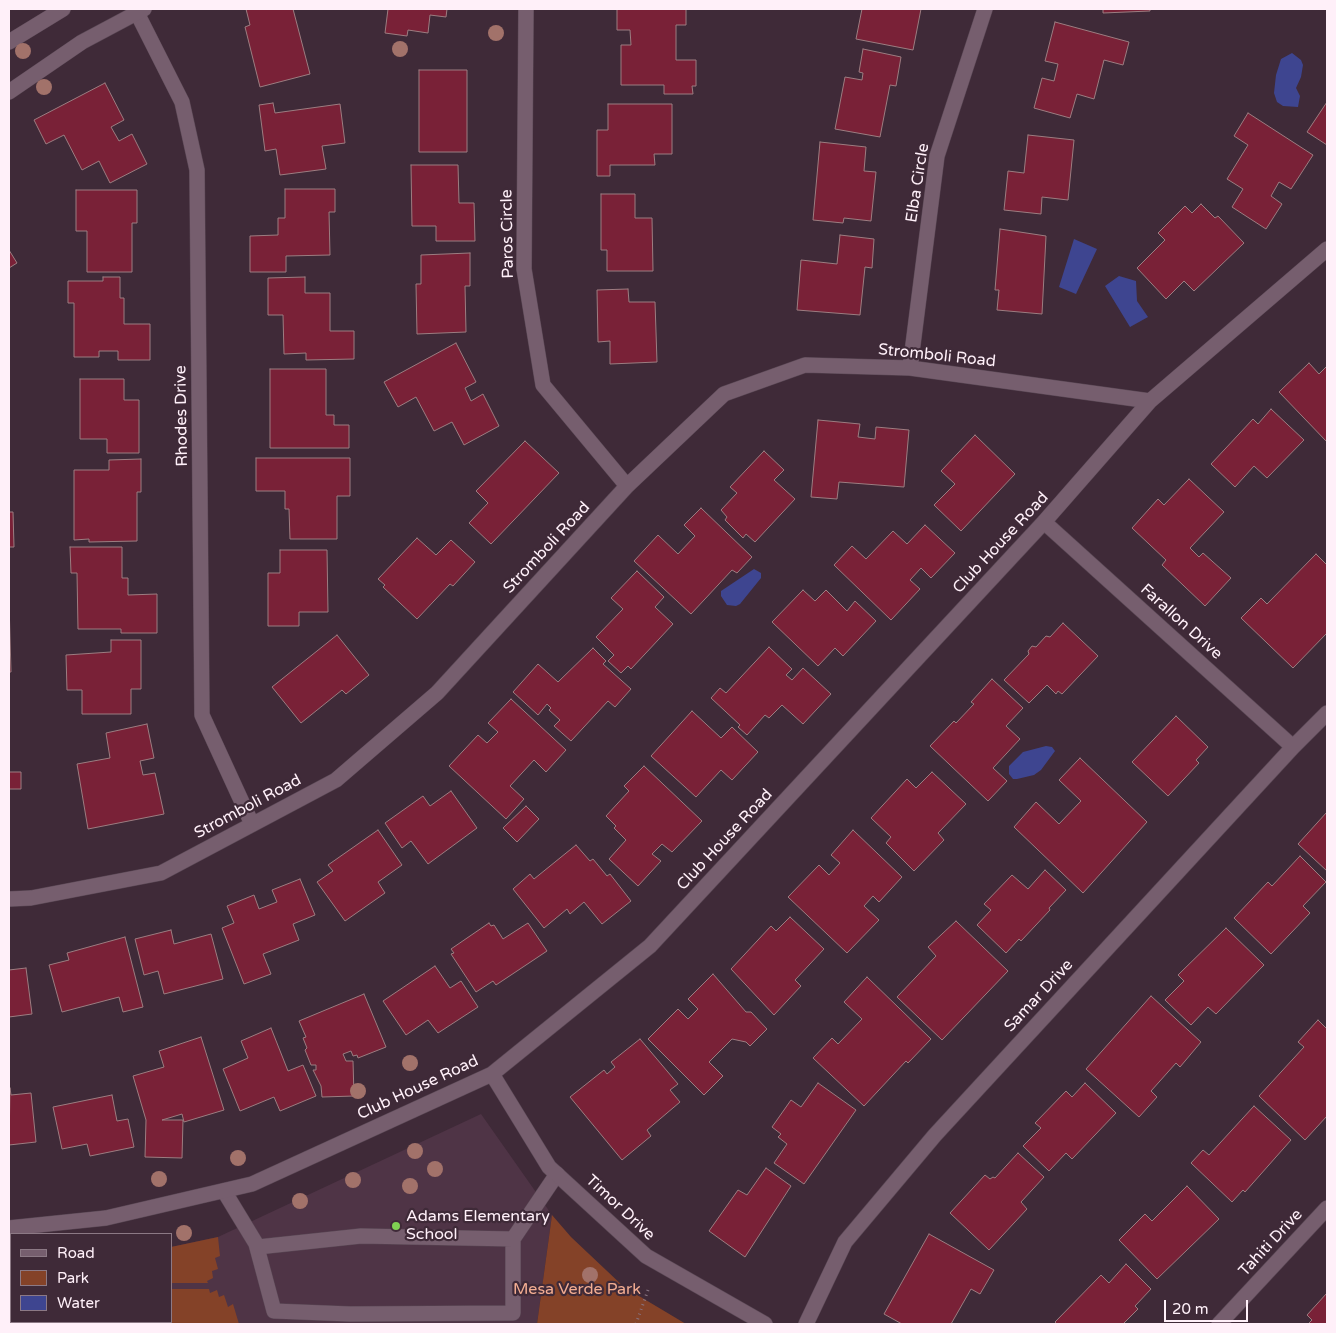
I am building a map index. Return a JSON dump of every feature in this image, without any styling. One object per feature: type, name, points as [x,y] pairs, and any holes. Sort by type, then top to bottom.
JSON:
[{"type":"street","points":[[9,42],[63,9]]},
{"type":"street","name":"Paros Circle","points":[[526,9],[524,269],[543,385],[627,486]]},
{"type":"street","name":"Elba Circle","points":[[910,368],[937,156],[985,9]]},
{"type":"street","points":[[9,92],[82,42],[138,10]]},
{"type":"street","name":"Rhodes Drive","points":[[138,10],[182,102],[197,170],[202,716],[252,824]]},
{"type":"street","name":"Club House Road","points":[[9,1228],[106,1218],[252,1184],[492,1074],[650,946],[1044,522],[1150,401],[1327,249]]},
{"type":"street","name":"Stromboli Road","points":[[9,899],[31,898],[161,874],[336,780],[437,693],[627,486],[724,394],[805,365],[910,368],[1150,401]]},
{"type":"street","name":"Farallon Drive","points":[[1044,522],[1293,747]]},
{"type":"street","name":"Samar Drive","points":[[806,1324],[845,1242],[935,1135],[1293,747],[1327,713]]},
{"type":"street","name":"Timor Drive","points":[[492,1074],[549,1167],[646,1256],[765,1324]]},
{"type":"street","points":[[224,1191],[256,1244],[274,1311],[350,1314],[513,1313],[513,1239],[557,1174]]},
{"type":"street","name":"Tahiti Drive","points":[[1219,1324],[1327,1208]]},
{"type":"street","points":[[256,1244],[258,1247],[361,1236],[513,1239]]},
{"type":"path","points":[[636,1324],[648,1290]]},
{"type":"shaded area","name":"Adams Elementary School","points":[[481,1114],[552,1215],[537,1324],[9,1324],[9,1269],[10,1323],[172,1323],[172,1247],[218,1237]]},
{"type":"green space","name":"Mesa Verde Park","points":[[552,1215],[571,1237],[624,1287],[686,1324],[537,1324]]},
{"type":"green space","points":[[218,1237],[220,1256],[215,1258],[218,1269],[212,1271],[213,1278],[207,1281],[208,1283],[172,1283],[172,1247]]},
{"type":"green space","points":[[9,1269],[10,1323],[118,1323],[118,1324],[9,1324]]},
{"type":"green space","points":[[172,1289],[209,1289],[210,1293],[217,1290],[219,1297],[224,1295],[228,1307],[233,1304],[239,1324],[129,1324],[172,1323]]},
{"type":"water","points":[[1292,53],[1301,60],[1303,65],[1301,77],[1296,88],[1300,96],[1298,107],[1283,106],[1277,102],[1274,93],[1276,75],[1281,59]]},
{"type":"water","points":[[1074,239],[1097,249],[1076,294],[1059,287]]},
{"type":"water","points":[[1119,276],[1136,281],[1137,301],[1148,317],[1130,327],[1105,286]]},
{"type":"water","points":[[754,569],[761,573],[761,578],[740,604],[736,606],[727,605],[721,596],[721,591]]},
{"type":"water","points":[[1046,746],[1052,747],[1055,751],[1041,770],[1034,775],[1013,779],[1009,774],[1009,766],[1023,752]]},
{"type":"building","points":[[246,9],[293,9],[310,74],[260,87],[245,27],[250,25]]},
{"type":"building","points":[[388,9],[447,9],[446,17],[430,15],[428,33],[408,30],[407,36],[385,33]]},
{"type":"building","points":[[617,9],[686,9],[686,25],[676,25],[676,60],[696,60],[696,86],[692,86],[693,94],[664,94],[664,85],[621,85],[621,45],[631,45],[630,30],[617,30]]},
{"type":"building","points":[[862,9],[921,9],[913,50],[856,39]]},
{"type":"building","points":[[1103,9],[1150,9],[1150,11],[1103,13]]},
{"type":"building","points":[[1055,22],[1129,42],[1123,65],[1104,60],[1094,99],[1077,94],[1070,118],[1034,108],[1042,78],[1054,81],[1058,64],[1045,61]]},
{"type":"building","points":[[863,49],[901,57],[896,86],[890,85],[880,137],[835,129],[845,77],[862,80],[863,73],[859,72]]},
{"type":"building","points":[[419,70],[467,70],[467,152],[419,152]]},
{"type":"building","points":[[105,83],[124,120],[111,127],[119,141],[132,134],[147,164],[110,183],[99,161],[82,170],[64,135],[46,144],[34,120]]},
{"type":"building","points":[[1327,102],[1327,145],[1307,132]]},
{"type":"building","points":[[273,103],[275,113],[340,104],[345,143],[322,146],[326,169],[280,175],[276,149],[265,151],[259,105]]},
{"type":"building","points":[[608,104],[672,104],[672,154],[654,154],[655,165],[610,165],[610,176],[597,176],[597,130],[608,130]]},
{"type":"building","points":[[1248,113],[1313,155],[1291,189],[1279,182],[1271,196],[1282,204],[1266,229],[1232,207],[1243,189],[1227,179],[1248,145],[1234,136]]},
{"type":"building","points":[[1028,135],[1074,140],[1068,200],[1042,197],[1041,214],[1004,210],[1008,171],[1024,173]]},
{"type":"building","points":[[820,142],[866,147],[864,171],[876,172],[871,221],[844,218],[843,223],[813,220]]},
{"type":"building","points":[[411,165],[458,165],[459,203],[474,203],[475,241],[436,241],[436,226],[412,226]]},
{"type":"building","points":[[285,189],[335,189],[335,212],[329,212],[330,255],[286,256],[286,272],[250,272],[250,236],[278,235],[278,218],[285,218]]},
{"type":"building","points":[[76,190],[137,190],[137,223],[132,223],[132,272],[87,272],[87,231],[76,231]]},
{"type":"building","points":[[601,194],[635,194],[635,218],[652,218],[653,271],[607,271],[607,250],[601,250]]},
{"type":"building","points":[[1201,204],[1215,218],[1218,216],[1244,243],[1194,291],[1184,281],[1166,299],[1137,268],[1165,240],[1158,233],[1185,206],[1192,213]]},
{"type":"building","points":[[1000,229],[1046,236],[1042,314],[997,310],[999,290],[995,290]]},
{"type":"building","points":[[840,235],[874,239],[872,268],[865,267],[860,315],[797,310],[801,260],[837,264]]},
{"type":"building","points":[[9,250],[17,263],[9,268]]},
{"type":"building","points":[[470,253],[470,286],[465,286],[466,332],[417,334],[416,284],[421,284],[421,255]]},
{"type":"building","points":[[103,277],[120,277],[120,298],[124,298],[124,324],[150,324],[150,360],[118,360],[118,351],[99,351],[99,357],[74,357],[74,303],[68,303],[68,281],[103,281]]},
{"type":"building","points":[[305,277],[305,293],[330,293],[330,331],[354,331],[354,359],[306,360],[306,353],[284,354],[283,315],[268,315],[268,278]]},
{"type":"building","points":[[628,289],[629,302],[655,302],[657,362],[610,364],[610,341],[598,342],[597,290]]},
{"type":"building","points":[[456,343],[476,382],[465,388],[471,401],[483,394],[499,426],[464,445],[452,422],[434,431],[416,397],[398,407],[384,382]]},
{"type":"building","points":[[1309,363],[1319,374],[1327,366],[1327,442],[1279,392]]},
{"type":"building","points":[[270,369],[326,369],[326,415],[334,415],[334,425],[349,425],[349,448],[270,448]]},
{"type":"building","points":[[80,379],[124,379],[124,400],[139,400],[139,453],[107,453],[107,439],[80,439]]},
{"type":"building","points":[[1271,409],[1304,440],[1267,478],[1254,466],[1235,487],[1211,464],[1253,419],[1258,424]]},
{"type":"building","points":[[818,420],[860,424],[858,437],[875,439],[876,427],[909,430],[904,487],[839,482],[837,499],[811,497]]},
{"type":"building","points":[[975,435],[1015,474],[961,531],[934,505],[955,484],[941,471]]},
{"type":"building","points":[[525,441],[559,473],[491,544],[469,523],[488,503],[476,491]]},
{"type":"building","points":[[764,451],[784,470],[774,480],[795,499],[755,542],[746,534],[743,538],[725,520],[727,517],[721,510],[737,493],[730,487]]},
{"type":"building","points":[[256,458],[350,458],[350,496],[337,496],[337,539],[290,539],[289,509],[285,509],[285,491],[256,491]]},
{"type":"building","points":[[141,459],[141,492],[137,492],[137,541],[89,542],[89,539],[74,540],[74,470],[109,470],[109,460]]},
{"type":"building","points":[[1189,479],[1224,512],[1190,548],[1199,557],[1203,553],[1231,578],[1205,606],[1162,565],[1166,560],[1132,528],[1158,499],[1164,505]]},
{"type":"building","points":[[701,508],[752,557],[737,573],[732,570],[691,614],[634,561],[658,535],[678,554],[695,536],[684,525]]},
{"type":"building","points":[[9,512],[13,512],[14,547],[9,547]]},
{"type":"building","points":[[925,525],[955,553],[931,578],[921,568],[910,580],[920,589],[891,620],[834,565],[852,546],[866,559],[893,531],[907,544]]},
{"type":"building","points":[[417,538],[436,555],[451,540],[475,562],[453,586],[450,584],[417,619],[383,587],[385,585],[378,579]]},
{"type":"building","points":[[70,547],[122,547],[122,578],[128,578],[128,595],[157,594],[157,633],[121,633],[121,629],[78,629],[77,573],[71,573]]},
{"type":"building","points":[[280,550],[327,550],[328,612],[299,612],[299,626],[268,626],[268,573],[280,573]]},
{"type":"building","points":[[1316,554],[1327,565],[1327,633],[1293,668],[1241,618],[1261,598],[1267,604]]},
{"type":"building","points":[[637,571],[664,597],[655,607],[673,624],[631,669],[628,666],[621,673],[608,661],[614,655],[596,637],[623,609],[611,598]]},
{"type":"building","points":[[803,590],[815,601],[826,590],[847,611],[855,601],[876,621],[843,656],[835,648],[818,666],[772,622]]},
{"type":"building","points":[[9,602],[11,672],[9,672]]},
{"type":"building","points":[[1063,623],[1098,656],[1062,694],[1058,691],[1056,694],[1047,685],[1029,703],[1004,680],[1029,654],[1028,651],[1032,646],[1036,647],[1046,636],[1050,637]]},
{"type":"building","points":[[337,635],[369,675],[346,694],[342,690],[301,723],[272,687]]},
{"type":"building","points":[[111,640],[141,640],[141,689],[131,689],[131,714],[82,714],[82,690],[67,690],[66,655],[111,652]]},
{"type":"building","points":[[769,647],[792,669],[786,675],[792,680],[803,668],[831,694],[803,724],[782,705],[769,718],[765,715],[747,735],[738,727],[740,725],[711,698],[720,688],[726,693]]},
{"type":"building","points":[[593,648],[606,661],[603,664],[631,689],[615,707],[608,701],[571,741],[554,726],[560,720],[549,710],[551,708],[547,704],[538,715],[513,692],[538,664],[558,682]]},
{"type":"building","points":[[992,679],[1023,708],[1006,726],[1020,739],[993,768],[1007,781],[988,801],[930,746],[954,721],[956,723],[974,704],[971,702]]},
{"type":"building","points":[[511,699],[566,750],[546,772],[534,760],[510,786],[524,799],[506,819],[449,766],[478,735],[487,743],[498,732],[488,723]]},
{"type":"building","points":[[692,711],[721,738],[732,727],[758,752],[732,780],[721,770],[696,797],[651,756]]},
{"type":"building","points":[[1176,716],[1208,747],[1196,760],[1199,763],[1168,796],[1132,762]]},
{"type":"building","points":[[147,724],[154,758],[140,761],[143,775],[155,773],[164,814],[88,829],[77,764],[110,758],[106,733]]},
{"type":"building","points":[[1080,758],[1147,822],[1083,893],[1014,827],[1036,802],[1059,824],[1081,801],[1059,780]]},
{"type":"building","points":[[644,766],[702,821],[672,852],[662,844],[652,854],[661,861],[638,886],[609,859],[626,840],[614,828],[616,826],[606,816],[629,791],[624,786]]},
{"type":"building","points":[[9,772],[21,772],[21,789],[9,789]]},
{"type":"building","points":[[932,772],[966,804],[938,833],[944,840],[914,871],[886,843],[891,837],[871,818],[907,779],[916,788]]},
{"type":"building","points":[[451,791],[477,828],[428,864],[411,841],[402,848],[385,823],[423,796],[430,806]]},
{"type":"building","points":[[526,806],[539,819],[517,842],[503,828]]},
{"type":"building","points":[[1327,812],[1327,871],[1298,844]]},
{"type":"building","points":[[378,830],[402,865],[378,882],[385,893],[345,921],[317,882],[333,871],[328,865]]},
{"type":"building","points":[[853,830],[902,877],[879,902],[873,896],[864,906],[879,920],[847,953],[788,897],[819,865],[829,875],[840,863],[831,855]]},
{"type":"building","points":[[576,845],[590,861],[593,859],[607,876],[610,874],[631,901],[602,924],[584,902],[570,914],[567,909],[544,928],[513,889],[530,874],[534,879]]},
{"type":"building","points":[[1300,856],[1326,882],[1303,906],[1310,913],[1271,954],[1234,918],[1268,882],[1272,886]]},
{"type":"building","points":[[1045,870],[1066,890],[1021,941],[1019,939],[1006,953],[977,925],[991,910],[984,904],[1012,875],[1028,889]]},
{"type":"building","points":[[300,879],[315,915],[293,924],[299,940],[263,954],[271,974],[244,984],[222,928],[234,923],[227,906],[254,895],[259,909],[277,902],[272,890]]},
{"type":"building","points":[[790,917],[824,949],[795,980],[801,986],[774,1015],[731,969],[771,926],[776,931]]},
{"type":"building","points":[[956,921],[1008,971],[942,1040],[897,997],[936,956],[928,947]]},
{"type":"building","points":[[489,923],[491,926],[494,925],[503,939],[528,923],[547,951],[496,985],[493,981],[476,992],[451,954],[454,953],[451,949]]},
{"type":"building","points":[[1226,928],[1264,965],[1216,1014],[1208,1007],[1191,1025],[1165,1000],[1184,981],[1178,975]]},
{"type":"building","points":[[171,930],[174,944],[211,934],[223,979],[164,994],[158,971],[144,975],[135,939]]},
{"type":"building","points":[[125,937],[143,1007],[123,1012],[119,997],[62,1012],[49,965],[69,960],[67,953]]},
{"type":"building","points":[[435,966],[450,988],[461,981],[478,1007],[438,1033],[428,1020],[406,1035],[383,1001]]},
{"type":"building","points":[[26,968],[32,1014],[9,1017],[9,970]]},
{"type":"building","points":[[713,974],[746,1012],[751,1012],[767,1029],[750,1046],[746,1042],[732,1039],[709,1062],[723,1076],[704,1095],[648,1039],[678,1009],[688,1019],[698,1009],[688,999]]},
{"type":"building","points":[[867,977],[931,1039],[908,1063],[906,1061],[864,1106],[813,1058],[832,1038],[838,1044],[862,1019],[844,1002]]},
{"type":"building","points":[[364,994],[386,1047],[358,1058],[357,1055],[353,1056],[351,1051],[343,1054],[346,1061],[353,1061],[354,1096],[322,1097],[321,1086],[313,1070],[316,1070],[316,1065],[311,1065],[305,1050],[307,1048],[303,1038],[306,1037],[299,1021]]},
{"type":"building","points":[[1151,996],[1201,1042],[1180,1067],[1176,1063],[1151,1091],[1157,1097],[1139,1117],[1086,1069]]},
{"type":"building","points":[[1318,1020],[1327,1029],[1327,1116],[1305,1140],[1259,1096],[1304,1047],[1298,1042]]},
{"type":"building","points":[[271,1028],[288,1071],[303,1065],[316,1096],[280,1111],[274,1097],[240,1111],[223,1069],[248,1058],[241,1041]]},
{"type":"building","points":[[201,1037],[224,1110],[184,1122],[182,1114],[162,1120],[183,1120],[182,1158],[145,1157],[146,1120],[133,1076],[164,1067],[159,1051]]},
{"type":"building","points":[[640,1039],[678,1084],[670,1090],[680,1102],[647,1130],[651,1136],[622,1160],[570,1097],[604,1070],[607,1074],[615,1067],[611,1062]]},
{"type":"building","points":[[818,1083],[856,1110],[804,1184],[774,1163],[787,1144],[778,1137],[781,1134],[772,1127],[791,1100],[801,1107]]},
{"type":"building","points":[[1085,1083],[1116,1113],[1072,1159],[1066,1153],[1049,1171],[1023,1146],[1041,1128],[1035,1123],[1066,1091],[1072,1097]]},
{"type":"building","points":[[10,1088],[11,1095],[31,1093],[36,1142],[9,1145]]},
{"type":"building","points":[[112,1095],[117,1121],[128,1119],[134,1147],[90,1156],[87,1144],[62,1149],[53,1107]]},
{"type":"building","points":[[1254,1106],[1291,1140],[1245,1192],[1243,1190],[1232,1202],[1191,1163],[1203,1150],[1209,1155]]},
{"type":"building","points":[[1018,1153],[1044,1177],[1021,1202],[1027,1209],[989,1250],[950,1213],[985,1175],[990,1179],[995,1178]]},
{"type":"building","points":[[766,1168],[791,1186],[745,1257],[709,1231],[738,1190],[747,1195]]},
{"type":"building","points":[[1187,1186],[1219,1219],[1157,1279],[1119,1240],[1145,1214],[1152,1221]]},
{"type":"building","points":[[929,1234],[994,1270],[980,1294],[971,1289],[951,1324],[902,1324],[884,1314]]},
{"type":"building","points":[[1126,1264],[1151,1289],[1135,1306],[1138,1309],[1123,1324],[1057,1324],[1055,1322],[1101,1275],[1109,1283]]},
{"type":"building","points":[[1327,1293],[1327,1324],[1308,1324],[1312,1320],[1307,1315]]},
{"type":"place","name":"Adams Elementary School","points":[[396,1226]]}]
